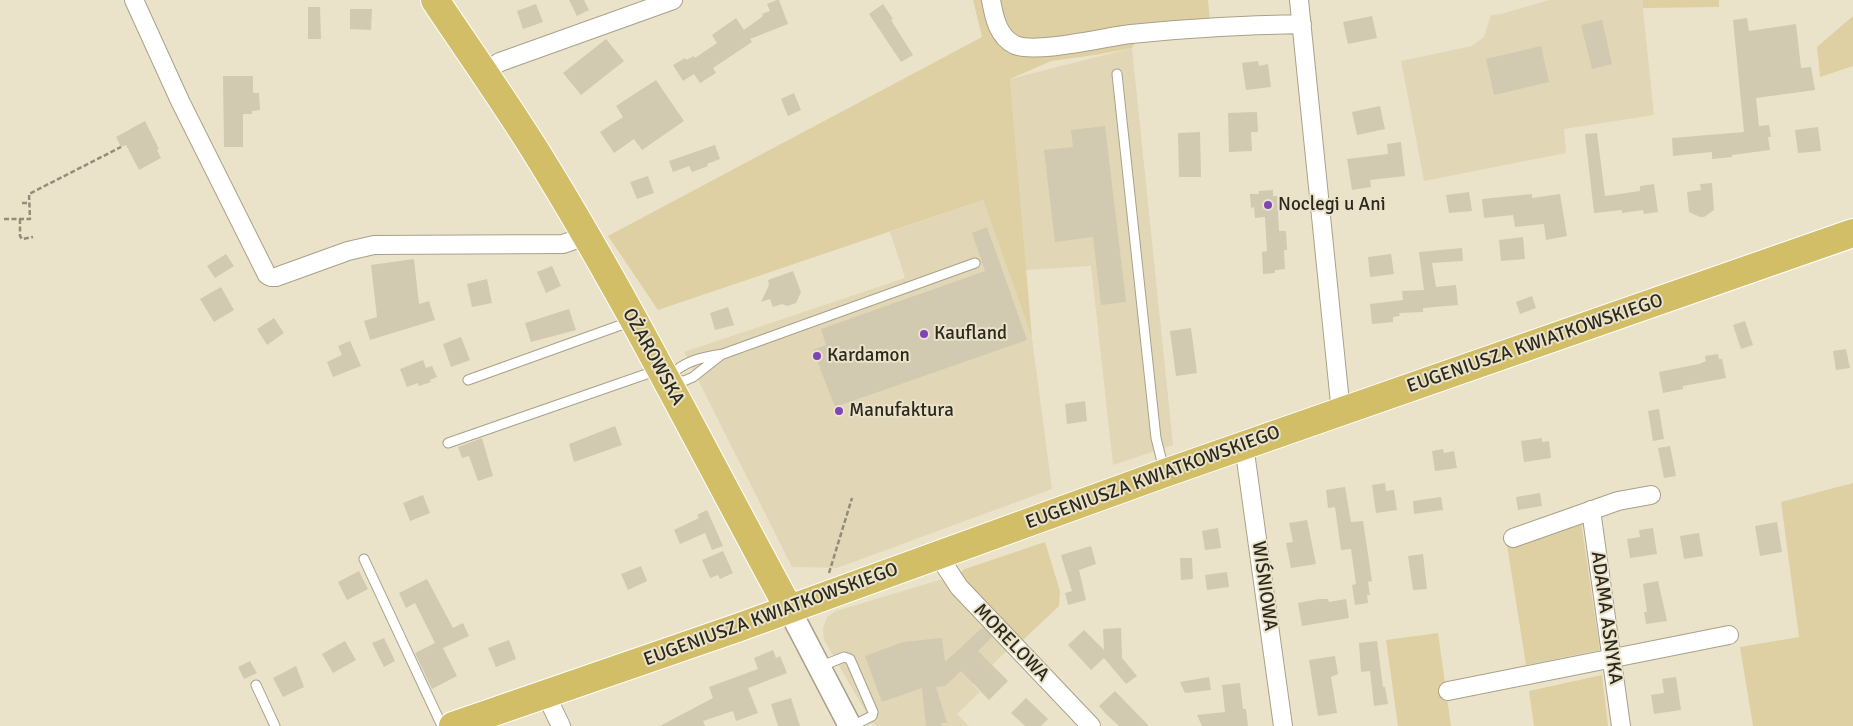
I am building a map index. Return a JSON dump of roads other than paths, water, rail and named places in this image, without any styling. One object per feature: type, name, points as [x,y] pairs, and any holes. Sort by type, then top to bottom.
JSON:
[{"type":"main road","name":"OŻAROWSKA","points":[[435,0],[537,154],[586,236],[789,609]]},
{"type":"main road","name":"EUGENIUSZA KWIATKOWSKIEGO","points":[[453,726],[789,609],[1244,445],[1853,233]]},
{"type":"street","points":[[134,0],[180,101],[267,275],[270,277],[276,277],[348,251],[374,245],[563,244],[586,236]]},
{"type":"street","points":[[484,72],[500,62],[673,0]]},
{"type":"street","points":[[991,0],[997,26],[1002,34],[1007,41],[1022,47],[1048,47],[1132,34],[1302,24]]},
{"type":"street","points":[[1299,0],[1342,411]]},
{"type":"street","name":"WIŚNIOWA","points":[[1244,445],[1247,454],[1283,726]]},
{"type":"street","points":[[1513,538],[1618,501],[1651,495]]},
{"type":"street","name":"ADAMA ASNYKA","points":[[1591,510],[1621,726]]},
{"type":"street","name":"MORELOWA","points":[[938,556],[959,587],[1090,726]]},
{"type":"street","name":"OŻAROWSKA","points":[[789,609],[851,726]]},
{"type":"street","points":[[1448,691],[1729,635]]},
{"type":"street","points":[[546,695],[561,726]]},
{"type":"lane","points":[[1117,74],[1156,438],[1165,473]]},
{"type":"lane","points":[[448,443],[663,375],[686,363],[723,354],[975,263]]},
{"type":"lane","points":[[468,380],[633,321]]},
{"type":"lane","points":[[663,375],[684,381],[693,377],[723,354]]},
{"type":"lane","points":[[364,559],[442,726]]},
{"type":"lane","points":[[819,668],[844,657],[850,660],[873,712],[872,716],[866,720],[851,726]]},
{"type":"lane","points":[[256,685],[275,726]]},
{"type":"place","name":"Noclegi u Ani","points":[[1268,205]]},
{"type":"place","name":"Kaufland","points":[[924,334]]},
{"type":"place","name":"Kardamon","points":[[817,356]]},
{"type":"place","name":"Manufaktura","points":[[839,411]]}]
